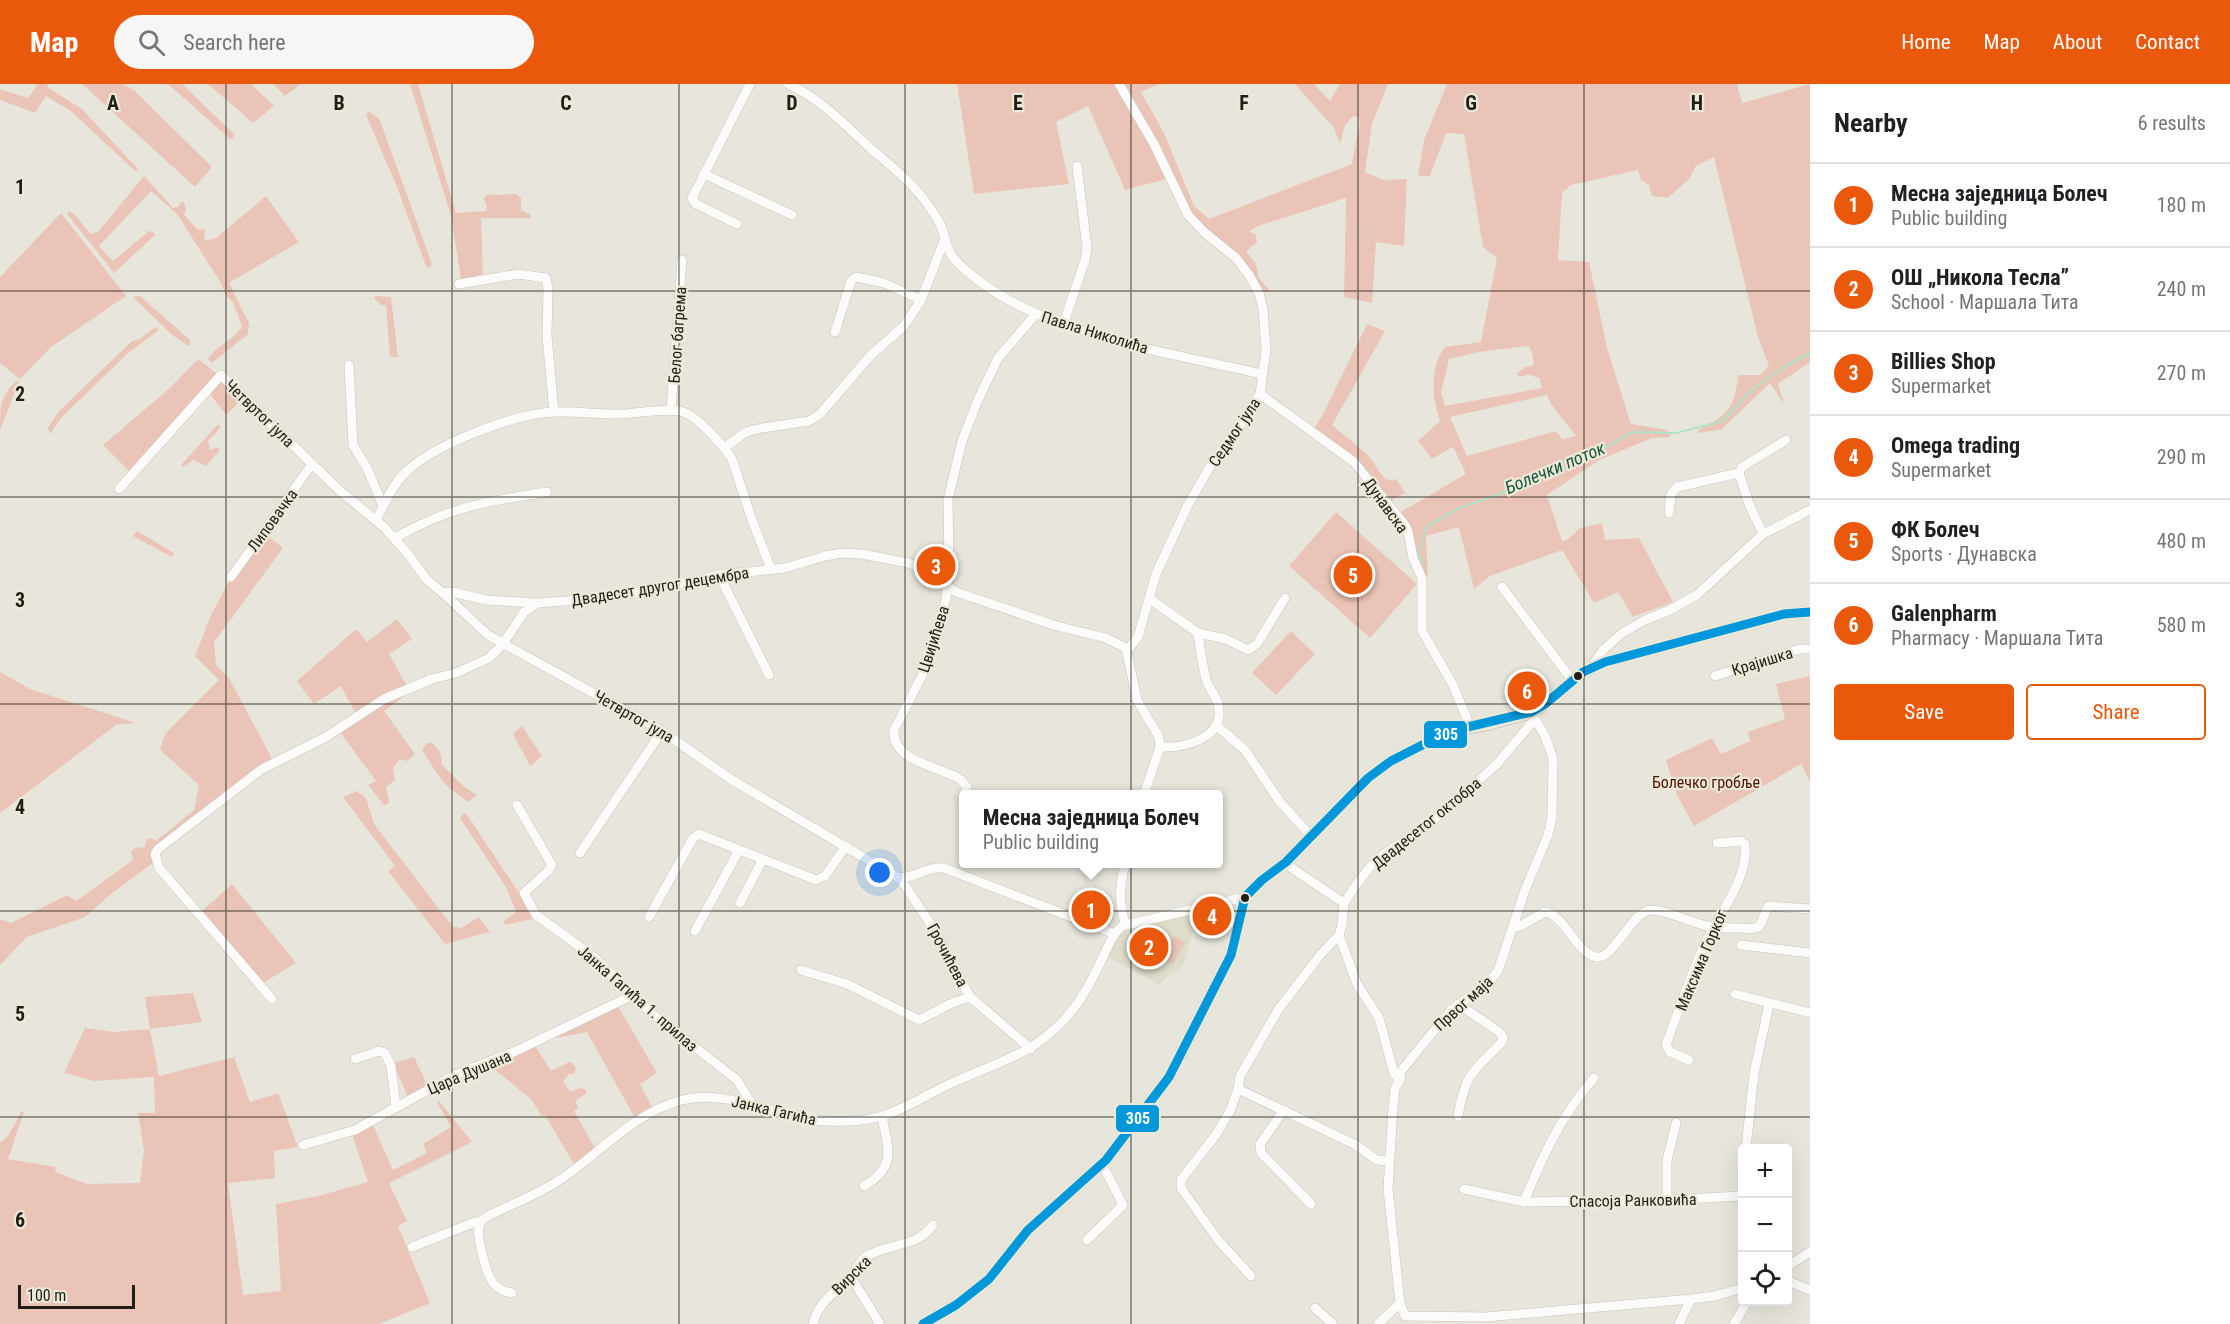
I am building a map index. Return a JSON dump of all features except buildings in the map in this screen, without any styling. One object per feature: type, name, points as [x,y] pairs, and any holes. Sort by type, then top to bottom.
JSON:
[{"type":"street","points":[[737,224],[694,201],[693,195],[750,84]]},
{"type":"street","name":"Павла Николића","points":[[788,84],[803,88],[818,100],[911,183],[938,220],[950,253],[968,271],[1007,299],[1063,325],[1148,349],[1262,374]]},
{"type":"street","name":"Седмог јула","points":[[1119,84],[1154,144],[1188,215],[1204,232],[1236,258],[1249,275],[1259,293],[1266,338],[1260,394],[1213,461],[1187,507],[1156,574],[1138,637],[1130,647],[1126,648]]},
{"type":"street","points":[[1063,325],[1087,248],[1077,166]]},
{"type":"street","points":[[704,174],[792,215]]},
{"type":"street","points":[[724,448],[755,429],[808,421],[816,417],[876,350],[904,326],[921,300],[944,241]]},
{"type":"street","name":"Белог багрема","points":[[671,410],[682,260]]},
{"type":"street","points":[[459,285],[518,274],[546,278],[547,336],[554,412]]},
{"type":"street","points":[[835,332],[851,281],[856,278],[884,283],[921,300]]},
{"type":"street","name":"Цвијићева","points":[[965,790],[966,787],[960,779],[903,754],[893,738],[894,730],[925,670],[937,635],[948,587],[948,499],[962,441],[998,358],[1036,314]]},
{"type":"street","points":[[349,365],[353,445],[367,468],[382,506]]},
{"type":"street","name":"Четвртог јула","points":[[119,489],[221,375],[340,491],[395,538],[426,580],[476,625],[503,644],[662,731],[732,780],[900,878]]},
{"type":"street","name":"Дунавска","points":[[1260,394],[1354,462],[1408,531],[1413,558],[1422,578],[1422,631],[1453,685],[1470,726]]},
{"type":"street","points":[[376,520],[382,506],[406,471],[429,455],[504,421],[554,412],[621,414],[671,410],[686,413],[724,448],[732,459],[771,569]]},
{"type":"street","points":[[1763,534],[1746,496],[1739,473],[1742,467],[1786,440]]},
{"type":"street","name":"Липовачка","points":[[231,577],[312,464]]},
{"type":"street","points":[[1669,513],[1671,494],[1677,487],[1739,473]]},
{"type":"street","points":[[395,538],[431,519],[466,506],[547,492]]},
{"type":"street","points":[[1591,667],[1603,650],[1621,634],[1698,594],[1763,534],[1810,510]]},
{"type":"street","name":"Двадесет другог децембра","points":[[443,593],[452,592],[486,600],[538,603],[592,598],[650,591],[718,575],[785,568],[825,555],[862,554],[908,563],[929,571],[956,592],[1057,626],[1106,638],[1126,648]]},
{"type":"street","points":[[718,575],[769,675]]},
{"type":"street","points":[[1502,587],[1572,680]]},
{"type":"street","points":[[1150,598],[1198,633],[1214,635],[1248,650],[1257,644],[1285,598]]},
{"type":"street","points":[[272,999],[159,868],[155,854],[158,849],[262,769],[326,737],[384,699],[432,679],[478,664],[496,652],[524,612],[538,603]]},
{"type":"street","points":[[923,1324],[956,1305],[984,1283],[1009,1256],[1028,1230],[1118,1147],[1134,1121],[1158,1094],[1169,1077],[1231,955],[1245,897],[1257,884],[1286,862],[1380,768],[1438,737],[1470,726],[1533,716],[1572,680],[1591,667],[1640,651],[1726,631],[1784,614],[1810,612]]},
{"type":"street","points":[[1160,747],[1181,747],[1200,741],[1216,725],[1220,715],[1216,698],[1206,682],[1198,633]]},
{"type":"street","points":[[1126,648],[1137,700],[1156,728],[1160,747],[1146,790]]},
{"type":"street","name":"Крајишка","points":[[1715,676],[1800,649],[1810,649]]},
{"type":"street","name":"Двадесетог октобра","points":[[1400,1080],[1394,1073],[1379,1018],[1357,984],[1339,935],[1344,903],[1369,868],[1408,836],[1434,820],[1496,765],[1533,716]]},
{"type":"street","name":"Првог маја","points":[[1406,1320],[1400,1302],[1388,1189],[1395,1088],[1400,1080],[1401,1071],[1434,1028],[1458,1004],[1494,978],[1498,971],[1525,890],[1548,835],[1552,817],[1553,758],[1549,744],[1533,716]]},
{"type":"street","points":[[1216,725],[1245,750],[1280,802],[1311,836]]},
{"type":"street","points":[[580,853],[662,731]]},
{"type":"street","name":"Јанка Гагића 1. прилаз","points":[[517,805],[552,866],[525,891],[525,899],[536,915],[594,957],[666,1026],[737,1080],[753,1106]]},
{"type":"street","points":[[649,917],[695,835],[699,834],[816,880],[825,876],[846,846]]},
{"type":"street","name":"Максима Горког","points":[[1689,1060],[1670,1052],[1666,1045],[1712,927],[1741,876],[1746,850],[1745,844],[1741,841],[1717,843]]},
{"type":"street","points":[[694,931],[739,850]]},
{"type":"street","points":[[740,903],[763,859]]},
{"type":"street","points":[[1286,862],[1344,903]]},
{"type":"street","points":[[900,878],[933,868],[944,868],[1115,934],[1122,926],[1165,918],[1245,897]]},
{"type":"street","points":[[1124,868],[1121,892],[1122,916],[1126,925]]},
{"type":"street","name":"Грочићева","points":[[900,878],[935,931],[970,997],[1031,1049]]},
{"type":"street","points":[[1513,928],[1548,912],[1580,946],[1596,957],[1600,957],[1614,946],[1647,911],[1659,912],[1712,927],[1756,928],[1761,924],[1767,907],[1771,905],[1810,909]]},
{"type":"street","name":"Јанка Гагића","points":[[412,1247],[474,1222],[481,1222],[488,1216],[559,1180],[629,1128],[666,1105],[683,1100],[712,1097],[775,1113],[821,1121],[854,1121],[882,1116],[956,1081],[1009,1060],[1031,1049],[1075,1007],[1115,934]]},
{"type":"street","points":[[1251,1276],[1218,1240],[1186,1195],[1180,1184],[1181,1180],[1216,1133],[1233,1105],[1240,1076],[1278,1011],[1321,954],[1339,935]]},
{"type":"street","points":[[1741,945],[1810,953]]},
{"type":"street","points":[[801,969],[847,984],[919,1020],[952,1003],[970,997]]},
{"type":"street","points":[[1736,994],[1810,1013]]},
{"type":"street","name":"Цара Душана","points":[[303,1145],[355,1130],[455,1075],[516,1052],[633,995]]},
{"type":"street","points":[[1458,1004],[1498,1031],[1503,1037],[1502,1042],[1470,1074],[1462,1093],[1458,1116]]},
{"type":"street","points":[[1747,1144],[1754,1074],[1769,1004]]},
{"type":"street","points":[[355,1059],[379,1051],[385,1053],[391,1066],[396,1106]]},
{"type":"street","points":[[1524,1202],[1538,1166],[1562,1120],[1577,1097],[1594,1078]]},
{"type":"street","points":[[1238,1089],[1353,1144],[1377,1160],[1389,1161]]},
{"type":"street","points":[[1284,1110],[1260,1144],[1261,1153],[1311,1204]]},
{"type":"street","points":[[864,1186],[879,1178],[887,1162],[888,1152],[882,1116]]},
{"type":"street","points":[[1667,1200],[1667,1161],[1676,1124]]},
{"type":"street","points":[[1087,1240],[1123,1206],[1102,1164]]},
{"type":"street","name":"Спасоја Ранковића","points":[[1464,1189],[1524,1202],[1738,1200]]},
{"type":"street","points":[[481,1222],[479,1229],[484,1259],[491,1280],[504,1292],[512,1293]]},
{"type":"street","name":"Вирска","points":[[813,1324],[821,1304],[850,1276],[865,1257],[913,1242],[922,1237],[933,1225]]},
{"type":"street","points":[[1792,1263],[1810,1252]]},
{"type":"street","points":[[850,1276],[880,1324]]},
{"type":"street","points":[[1792,1283],[1810,1290]]},
{"type":"street","points":[[1406,1320],[1486,1317],[1690,1299],[1715,1296],[1738,1289]]},
{"type":"street","points":[[1679,1324],[1690,1299]]},
{"type":"street","points":[[1378,1324],[1400,1302]]},
{"type":"street","points":[[1734,1324],[1745,1306]]},
{"type":"street","points":[[1315,1308],[1333,1324]]},
{"type":"shaded area","points":[[1198,912],[1184,963],[1180,969],[1166,977],[1159,985],[1106,956],[1113,940],[1124,929]]},
{"type":"green space","points":[[38,84],[48,84],[47,87],[82,109],[138,169],[136,172],[71,111],[46,96],[35,113],[0,100],[0,89],[28,98]]},
{"type":"green space","points":[[82,84],[123,84],[134,90],[212,167],[195,187]]},
{"type":"green space","points":[[168,84],[182,84],[234,134],[233,138],[230,139]]},
{"type":"green space","points":[[208,84],[251,84],[274,106],[253,123]]},
{"type":"green space","points":[[273,84],[301,84],[285,96]]},
{"type":"green space","points":[[410,84],[418,84],[456,213],[486,211],[487,205],[484,200],[486,195],[516,194],[521,198],[521,210],[531,215],[531,218],[481,218],[483,276],[461,279],[451,216]]},
{"type":"green space","points":[[957,84],[1159,84],[1141,92],[1164,133],[1194,206],[1209,219],[1352,164],[1360,122],[1358,116],[1352,117],[1345,125],[1340,144],[1334,128],[1295,84],[1314,84],[1330,101],[1340,84],[1388,84],[1372,124],[1365,172],[1384,180],[1407,179],[1404,246],[1376,242],[1372,303],[1344,297],[1346,198],[1258,226],[1249,231],[1256,235],[1257,242],[1246,251],[1256,264],[1258,277],[1270,291],[1262,293],[1191,212],[1174,177],[1125,190],[1088,106],[1056,122],[1069,184],[974,194]]},
{"type":"green space","points":[[1447,84],[1737,84],[1742,103],[1810,84],[1810,362],[1778,384],[1784,404],[1770,383],[1722,429],[1699,433],[1698,430],[1728,410],[1735,396],[1738,375],[1760,375],[1769,366],[1758,337],[1714,157],[1696,166],[1689,179],[1668,198],[1652,196],[1649,185],[1641,180],[1638,170],[1571,185],[1562,193],[1558,260],[1589,262],[1607,348],[1631,424],[1667,430],[1671,437],[1652,438],[1599,460],[1547,495],[1562,541],[1567,540],[1580,528],[1602,523],[1605,540],[1639,538],[1673,602],[1633,617],[1618,592],[1594,603],[1562,550],[1490,576],[1474,589],[1459,527],[1426,536],[1428,577],[1424,578],[1399,513],[1466,474],[1453,447],[1432,459],[1418,441],[1440,421],[1435,402],[1434,373],[1445,347],[1481,342],[1497,258],[1483,247],[1464,134],[1446,133],[1430,176],[1418,176],[1424,140]],"holes":[[[1528,346],[1532,352],[1534,365],[1517,373],[1519,377],[1529,375],[1539,378],[1542,388],[1445,406],[1441,392],[1449,359],[1479,352]],[[1547,395],[1551,404],[1576,436],[1562,439],[1556,431],[1467,456],[1450,417]]]},
{"type":"green space","points":[[368,111],[379,118],[432,264],[429,268],[426,266],[397,187],[366,115]]},
{"type":"green space","points":[[144,176],[173,208],[184,202],[186,211],[184,215],[198,230],[205,229],[204,241],[216,238],[266,196],[299,242],[229,283],[249,323],[248,334],[212,363],[208,359],[211,354],[235,335],[242,326],[233,302],[225,294],[221,283],[177,214],[151,191],[99,246],[113,261],[149,231],[155,235],[114,273],[67,214],[68,212],[73,213],[91,234],[98,232]]},
{"type":"green space","points":[[61,213],[126,296],[51,347],[20,379],[0,363],[0,277]]},
{"type":"green space","points":[[140,296],[189,339],[191,342],[188,346],[172,335],[133,297]]},
{"type":"green space","points":[[376,296],[391,297],[398,357],[390,357],[386,305],[374,299]]},
{"type":"green space","points":[[1367,324],[1385,331],[1332,425],[1368,455],[1385,479],[1392,481],[1396,479],[1405,493],[1390,501],[1314,428]]},
{"type":"green space","points":[[155,327],[159,330],[128,353],[60,419],[51,433],[47,429],[58,412],[131,342],[141,338]]},
{"type":"green space","points":[[198,359],[217,374],[130,472],[103,445],[171,387]]},
{"type":"green space","points":[[221,378],[242,399],[226,415],[209,393]]},
{"type":"green space","points":[[20,379],[0,430],[2,401],[8,389]]},
{"type":"green space","points":[[218,424],[221,427],[208,441],[210,450],[218,447],[220,450],[206,466],[194,460],[182,467],[182,464]]},
{"type":"green space","points":[[1336,512],[1417,584],[1370,638],[1289,566]]},
{"type":"green space","points":[[137,531],[174,553],[172,557],[133,536]]},
{"type":"green space","points":[[265,534],[283,548],[214,642],[216,665],[229,678],[276,766],[263,772],[156,847],[153,863],[111,894],[85,917],[27,937],[0,965],[0,919],[11,923],[67,895],[76,901],[133,860],[131,852],[135,848],[145,847],[146,840],[150,838],[156,841],[194,810],[199,785],[160,750],[165,734],[219,680],[195,656],[212,613],[227,585]]},
{"type":"green space","points":[[397,619],[412,639],[389,654],[410,692],[384,711],[415,754],[407,761],[400,759],[393,768],[395,780],[386,787],[389,800],[388,804],[384,805],[368,785],[376,781],[340,732],[359,720],[341,686],[314,704],[297,681],[356,629],[367,642]]},
{"type":"green space","points":[[1291,631],[1315,654],[1276,695],[1252,673]]},
{"type":"green space","points":[[0,672],[30,689],[136,723],[116,725],[0,813]]},
{"type":"green space","name":"Болечко гробље","points":[[1810,676],[1810,782],[1801,764],[1694,826],[1677,795],[1666,760],[1712,738],[1721,754],[1750,741],[1748,732],[1785,719],[1776,684]]},
{"type":"green space","points":[[522,726],[542,756],[530,766],[513,734]]},
{"type":"green space","points":[[427,743],[432,743],[438,750],[441,755],[441,764],[477,795],[468,802],[447,786],[422,750]]},
{"type":"green space","points":[[357,791],[366,798],[374,824],[453,927],[461,928],[479,917],[490,932],[445,944],[388,871],[395,866],[343,797]]},
{"type":"green space","points":[[465,812],[536,918],[505,925],[504,921],[516,912],[506,887],[460,818]]},
{"type":"green space","points":[[232,884],[296,963],[263,983],[202,911]]},
{"type":"green space","points":[[1159,935],[1164,937],[1165,941],[1158,955],[1139,946],[1142,942]]},
{"type":"green space","points":[[1174,936],[1185,942],[1173,964],[1162,958]]},
{"type":"green space","points":[[193,993],[202,1022],[150,1029],[145,997]]},
{"type":"green space","points":[[616,1003],[657,1073],[640,1084],[653,1109],[636,1120],[587,1032],[557,1038],[554,1031]]},
{"type":"green space","points":[[85,1028],[114,1032],[150,1029],[159,1076],[234,1057],[250,1102],[278,1093],[298,1147],[274,1151],[275,1178],[228,1183],[243,1295],[281,1291],[276,1204],[318,1196],[368,1182],[352,1134],[372,1123],[393,1170],[427,1153],[423,1144],[451,1127],[437,1102],[439,1101],[472,1142],[389,1183],[407,1221],[398,1226],[430,1303],[379,1324],[0,1324],[0,1143],[8,1136],[21,1112],[24,1112],[8,1159],[56,1167],[55,1172],[87,1184],[140,1183],[144,1151],[138,1113],[155,1113],[154,1077],[95,1081],[64,1073]]},
{"type":"green space","points":[[532,1041],[551,1071],[572,1062],[576,1069],[574,1074],[569,1074],[563,1081],[570,1092],[580,1088],[585,1089],[587,1093],[575,1101],[578,1108],[574,1111],[596,1150],[574,1164],[545,1115],[542,1116],[531,1099],[484,1061]]},
{"type":"green space","points":[[414,1057],[428,1086],[408,1097],[393,1063]]},
{"type":"waterway","name":"Болечки поток","points":[[1424,562],[1418,555],[1427,526],[1460,508],[1584,460],[1632,432],[1676,433],[1723,421],[1751,390],[1787,365],[1810,353]]},
{"type":"transit line","name":"305","points":[[923,1324],[956,1305],[989,1279],[1028,1230],[1106,1160],[1169,1077],[1231,955],[1245,897],[1262,880],[1286,862],[1368,778],[1391,761],[1438,737],[1459,729],[1531,712],[1545,704],[1583,672],[1605,662],[1784,614],[1810,612]]},
{"type":"place","name":"Billies Shop","points":[[936,566]]},
{"type":"place","name":"ФК Болеч","points":[[1353,575]]},
{"type":"place","name":"Galenpharm","points":[[1527,691]]},
{"type":"place","name":"Месна заједница Болеч","points":[[1091,910]]},
{"type":"place","name":"Omega trading","points":[[1212,916]]},
{"type":"place","name":"ОШ „Никола Тесла”","points":[[1149,947]]}]
